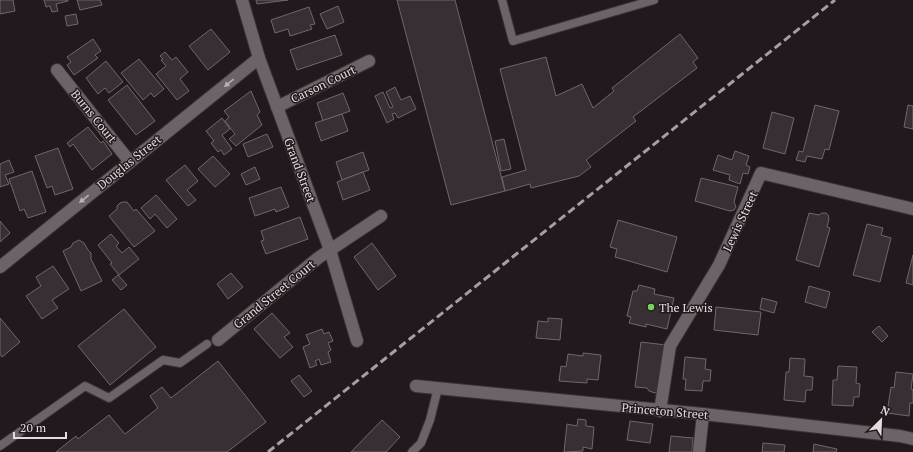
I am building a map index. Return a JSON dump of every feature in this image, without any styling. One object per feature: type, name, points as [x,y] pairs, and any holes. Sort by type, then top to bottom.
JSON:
[{"type":"street","name":"Grand Street","points":[[242,0],[259,58],[330,250],[357,340]]},
{"type":"street","name":"Douglas Street","points":[[0,267],[259,58]]},
{"type":"street","name":"Carson Court","points":[[277,107],[369,61]]},
{"type":"street","name":"Burns Court","points":[[58,70],[130,162]]},
{"type":"street","name":"Lewis Street","points":[[660,411],[670,346],[719,265],[761,173],[913,209]]},
{"type":"street","name":"Grand Street Court","points":[[212,342],[299,272],[381,216]]},
{"type":"street","name":"Princeton Street","points":[[416,386],[703,414],[900,436],[913,439]]},
{"type":"street","points":[[699,452],[703,414]]},
{"type":"lane","points":[[502,0],[513,41],[654,0]]},
{"type":"lane","points":[[0,446],[85,386],[109,398],[163,360],[180,363],[212,342]]},
{"type":"lane","points":[[412,452],[421,443],[430,420],[438,388]]},
{"type":"building","points":[[0,0],[13,0],[15,11],[0,14]]},
{"type":"building","points":[[44,0],[68,1],[56,4],[58,11],[52,12],[50,6],[46,7]]},
{"type":"building","points":[[77,0],[100,0],[102,5],[80,10]]},
{"type":"building","points":[[256,0],[288,0],[257,4]]},
{"type":"building","points":[[397,0],[455,0],[505,191],[451,205]]},
{"type":"building","points":[[338,6],[344,22],[327,29],[320,14]]},
{"type":"building","points":[[309,7],[315,24],[310,25],[312,29],[290,36],[288,29],[275,33],[271,20]]},
{"type":"building","points":[[76,14],[78,24],[67,26],[65,16]]},
{"type":"building","points":[[211,29],[230,52],[208,70],[189,46]]},
{"type":"building","points":[[680,34],[698,58],[693,62],[697,68],[633,117],[636,121],[586,160],[591,167],[579,176],[531,188],[530,184],[505,191],[502,177],[526,170],[500,69],[546,57],[556,96],[582,84],[593,108],[614,91],[612,88]]},
{"type":"building","points":[[335,35],[342,55],[297,70],[290,50]]},
{"type":"building","points":[[93,39],[101,51],[95,55],[98,58],[74,75],[67,65],[71,62],[67,57]]},
{"type":"building","points":[[165,52],[172,60],[176,57],[188,72],[180,79],[189,91],[177,100],[156,74],[166,66],[161,60],[163,59],[160,56]]},
{"type":"building","points":[[139,59],[164,89],[154,97],[151,93],[143,100],[121,73]]},
{"type":"building","points":[[106,61],[123,82],[109,93],[105,88],[98,94],[86,78]]},
{"type":"building","points":[[127,85],[155,121],[136,135],[108,100]]},
{"type":"building","points":[[395,87],[401,100],[410,96],[416,109],[398,118],[395,113],[392,114],[394,119],[387,123],[375,96],[383,92],[390,108],[393,107],[386,92]]},
{"type":"building","points":[[251,91],[260,112],[257,115],[262,125],[236,146],[229,139],[235,134],[225,121],[229,117],[224,111]]},
{"type":"building","points":[[343,93],[350,111],[323,121],[317,103]]},
{"type":"building","points":[[815,105],[839,111],[829,150],[825,149],[822,159],[807,156],[805,162],[796,160],[799,151],[803,152]]},
{"type":"building","points":[[908,105],[913,106],[913,129],[904,127]]},
{"type":"building","points":[[772,112],[794,118],[785,154],[763,148]]},
{"type":"building","points":[[342,114],[348,131],[321,141],[315,123]]},
{"type":"building","points":[[222,118],[230,129],[222,135],[232,149],[224,155],[221,150],[218,152],[211,143],[214,141],[206,131]]},
{"type":"building","points":[[88,127],[101,143],[103,141],[112,154],[92,170],[73,144],[70,147],[67,143]]},
{"type":"building","points":[[267,134],[273,147],[248,157],[243,144]]},
{"type":"building","points":[[504,139],[511,169],[501,171],[495,141]]},
{"type":"building","points":[[58,148],[73,189],[55,195],[52,186],[47,188],[35,156]]},
{"type":"building","points":[[735,151],[749,156],[746,165],[750,167],[748,174],[743,173],[740,184],[729,180],[730,175],[713,170],[718,155],[732,160]]},
{"type":"building","points":[[363,152],[369,170],[342,180],[336,162]]},
{"type":"building","points":[[213,156],[230,174],[215,187],[198,169]]},
{"type":"building","points":[[9,160],[14,172],[5,175],[9,184],[0,187],[0,164]]},
{"type":"building","points":[[185,165],[198,181],[187,190],[196,200],[188,206],[166,180]]},
{"type":"building","points":[[255,167],[260,179],[246,185],[241,174]]},
{"type":"building","points":[[32,171],[46,212],[28,218],[24,209],[20,211],[9,179]]},
{"type":"building","points":[[363,172],[370,190],[343,200],[337,182]]},
{"type":"building","points":[[701,178],[738,187],[734,202],[736,207],[734,210],[730,211],[695,201]]},
{"type":"building","points":[[281,187],[289,207],[276,212],[275,209],[255,216],[249,198]]},
{"type":"building","points":[[156,195],[177,219],[167,228],[155,214],[150,219],[141,208]]},
{"type":"building","points":[[127,202],[134,211],[136,209],[155,231],[134,247],[109,216],[117,209],[117,206],[120,203]]},
{"type":"building","points":[[809,213],[819,215],[826,213],[829,219],[827,227],[830,228],[819,267],[796,260]]},
{"type":"building","points":[[300,217],[308,239],[266,254],[261,241],[264,240],[261,231]]},
{"type":"building","points":[[618,220],[677,237],[667,272],[615,257],[617,249],[610,247]]},
{"type":"building","points":[[0,221],[10,233],[0,242]]},
{"type":"building","points":[[867,224],[883,228],[881,235],[891,238],[880,282],[853,275]]},
{"type":"building","points":[[111,234],[119,243],[116,246],[122,253],[129,247],[139,259],[119,275],[98,245]]},
{"type":"building","points":[[79,240],[84,243],[91,253],[91,259],[102,281],[81,291],[63,251],[71,247],[73,243]]},
{"type":"building","points":[[372,243],[396,276],[378,290],[354,257]]},
{"type":"building","points":[[913,255],[913,285],[906,283]]},
{"type":"building","points":[[53,266],[69,289],[52,300],[58,308],[42,319],[26,296],[41,286],[36,277]]},
{"type":"building","points":[[231,273],[243,287],[228,299],[217,284]]},
{"type":"building","points":[[118,275],[127,285],[121,290],[112,280]]},
{"type":"building","name":"The Lewis","points":[[639,285],[655,289],[654,294],[674,298],[667,329],[646,324],[646,327],[629,323],[631,317],[627,316],[633,291],[637,291]]},
{"type":"building","points":[[809,286],[830,292],[826,308],[805,302]]},
{"type":"building","points":[[762,298],[777,302],[774,313],[760,309]]},
{"type":"building","points":[[716,307],[761,312],[758,335],[714,330]]},
{"type":"building","points":[[124,309],[156,347],[110,385],[78,346]]},
{"type":"building","points":[[272,313],[290,333],[284,337],[293,347],[280,358],[254,329]]},
{"type":"building","points":[[0,318],[20,342],[2,357],[0,354]]},
{"type":"building","points":[[548,318],[562,319],[560,340],[536,338],[538,321],[548,322]]},
{"type":"building","points":[[879,326],[888,336],[882,342],[872,332]]},
{"type":"building","points":[[322,329],[324,334],[329,332],[333,341],[328,343],[331,350],[328,352],[331,362],[321,365],[319,359],[315,361],[317,365],[310,368],[303,347],[310,344],[306,335]]},
{"type":"building","points":[[641,342],[666,345],[659,390],[655,393],[649,391],[647,388],[635,387]]},
{"type":"building","points":[[583,353],[601,355],[598,380],[587,379],[587,383],[559,381],[561,366],[566,367],[568,354],[583,356]]},
{"type":"building","points":[[685,357],[706,359],[705,369],[711,370],[710,381],[703,381],[702,391],[685,390],[686,379],[683,379]]},
{"type":"building","points":[[790,358],[805,359],[804,376],[813,377],[812,390],[806,390],[805,402],[784,400],[786,372],[789,372]]},
{"type":"building","points":[[218,361],[266,422],[227,452],[56,452],[76,436],[78,439],[109,415],[125,434],[158,408],[150,396],[162,387],[171,398]]},
{"type":"building","points":[[838,366],[857,367],[856,383],[860,384],[859,397],[854,397],[853,406],[832,405],[833,380],[837,380]]},
{"type":"building","points":[[896,372],[913,374],[911,389],[913,390],[913,403],[910,403],[909,416],[887,413],[891,387],[894,388]]},
{"type":"building","points":[[299,375],[312,391],[304,397],[291,381]]},
{"type":"building","points":[[578,419],[586,420],[586,426],[594,427],[592,449],[583,447],[583,451],[564,452],[567,424],[577,426]]},
{"type":"building","points":[[382,420],[400,437],[386,452],[351,452]]},
{"type":"building","points":[[630,421],[653,424],[650,443],[627,440]]},
{"type":"building","points":[[671,436],[693,438],[692,452],[669,452]]},
{"type":"building","points":[[763,443],[785,445],[784,452],[762,452]]},
{"type":"building","points":[[814,444],[837,449],[836,452],[813,452]]},
{"type":"railway","points":[[268,452],[835,0]]},
{"type":"place","name":"The Lewis","points":[[651,307]]}]
